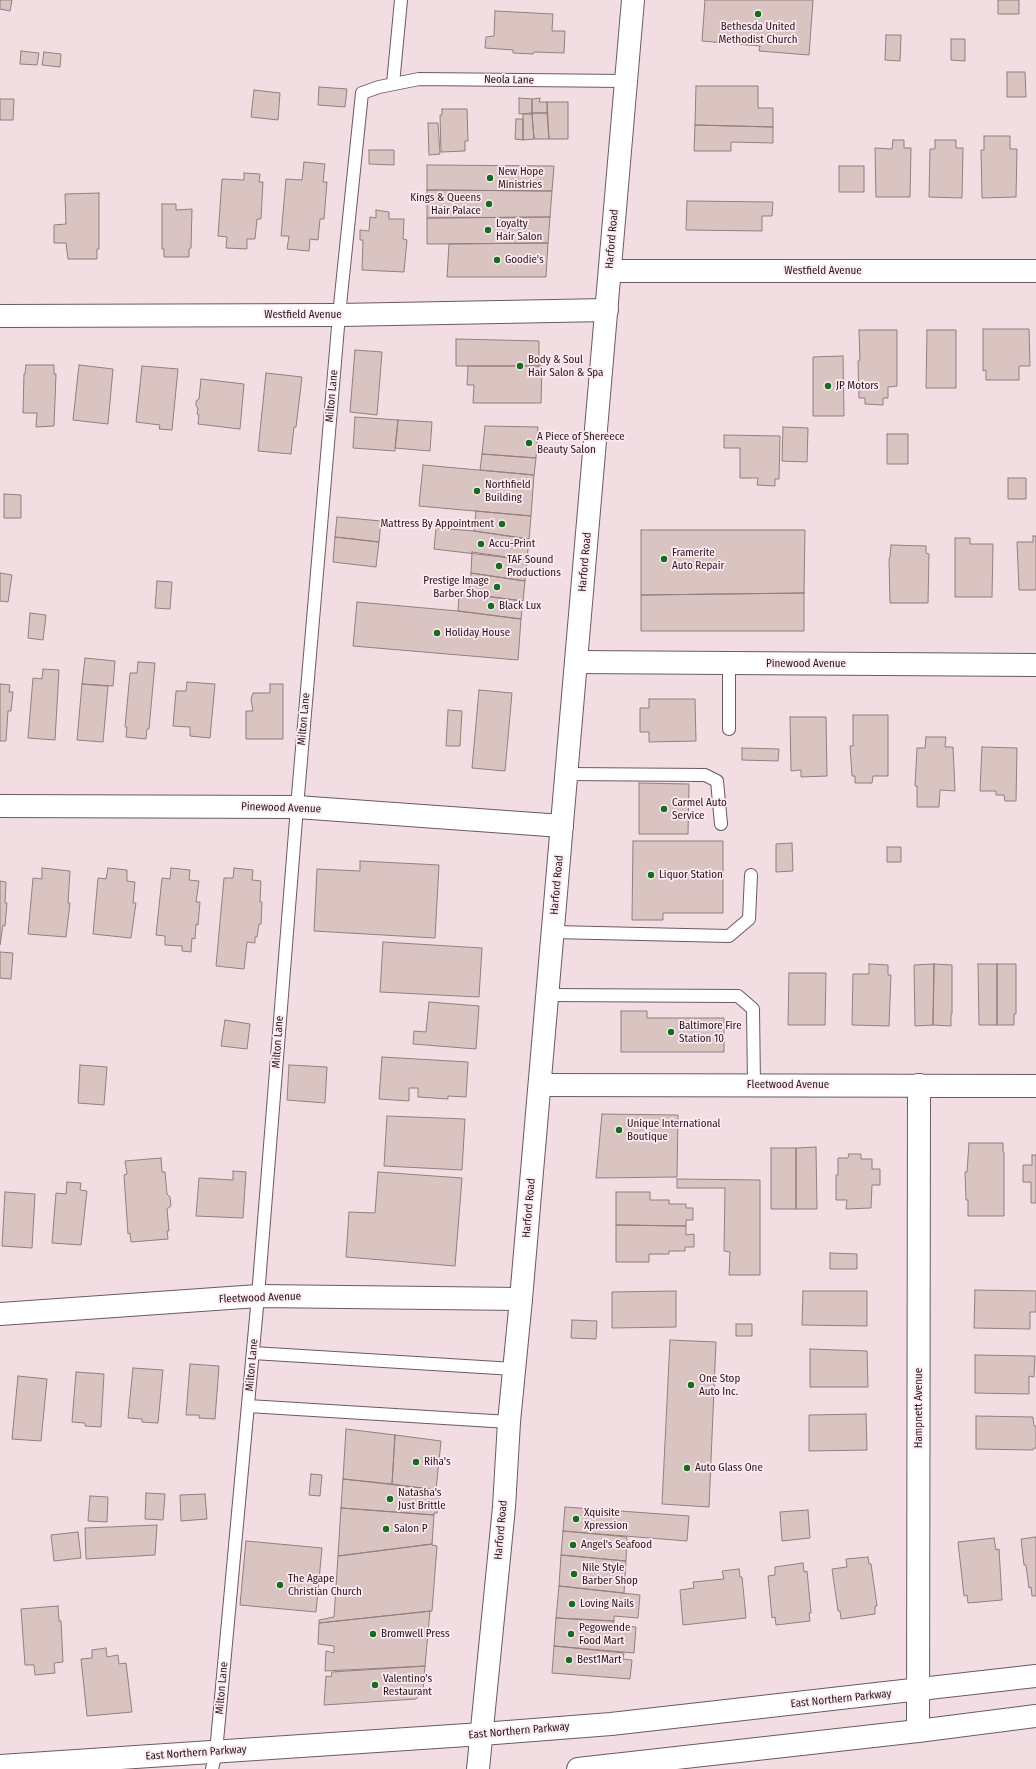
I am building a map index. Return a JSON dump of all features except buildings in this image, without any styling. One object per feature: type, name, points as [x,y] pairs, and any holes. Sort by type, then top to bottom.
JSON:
[{"type":"street","name":"Harford Road","points":[[478,1769],[504,1507],[509,1422],[548,995],[633,0]]},
{"type":"street","name":"Westfield Avenue","points":[[610,271],[1036,271]]},
{"type":"street","name":"Westfield Avenue","points":[[0,316],[339,315],[607,310]]},
{"type":"street","name":"Pinewood Avenue","points":[[576,662],[1036,665]]},
{"type":"street","name":"Pinewood Avenue","points":[[0,806],[297,806],[562,826]]},
{"type":"street","name":"Fleetwood Avenue","points":[[540,1085],[1036,1086]]},
{"type":"street","name":"Hampnett Avenue","points":[[918,1732],[919,1086]]},
{"type":"street","name":"Fleetwood Avenue","points":[[0,1314],[258,1296],[521,1299]]},
{"type":"street","name":"East Northern Parkway","points":[[0,1766],[214,1761],[482,1734],[626,1722],[1036,1676]]},
{"type":"street","points":[[578,1769],[656,1765],[1036,1716]]},
{"type":"lane","points":[[393,84],[401,0]]},
{"type":"lane","name":"Neola Lane","points":[[339,315],[362,93],[393,84],[419,79],[626,81]]},
{"type":"lane","name":"Milton Lane","points":[[214,1761],[253,1354],[297,806],[339,315]]},
{"type":"lane","points":[[729,663],[729,729]]},
{"type":"lane","points":[[567,774],[705,775],[717,781],[721,824]]},
{"type":"lane","points":[[553,932],[729,936],[749,919],[751,875]]},
{"type":"lane","points":[[548,995],[738,996],[753,1009],[754,1086]]},
{"type":"lane","points":[[253,1354],[514,1369]]},
{"type":"lane","points":[[248,1406],[509,1422]]},
{"type":"place","name":"Bethesda United Methodist Church","points":[[758,14]]},
{"type":"place","name":"New Hope Ministries","points":[[490,178]]},
{"type":"place","name":"Kings & Queens Hair Palace","points":[[489,204]]},
{"type":"place","name":"Loyalty Hair Salon","points":[[488,230]]},
{"type":"place","name":"Goodie's","points":[[497,260]]},
{"type":"place","name":"Body & Soul Hair Salon & Spa","points":[[520,366]]},
{"type":"place","name":"JP Motors","points":[[828,386]]},
{"type":"place","name":"A Piece of Shereece Beauty Salon","points":[[529,443]]},
{"type":"place","name":"Northfield Building","points":[[477,491]]},
{"type":"place","name":"Mattress By Appointment","points":[[502,524]]},
{"type":"place","name":"Accu-Print","points":[[481,544]]},
{"type":"place","name":"Framerite Auto Repair","points":[[664,559]]},
{"type":"place","name":"TAF Sound Productions","points":[[499,566]]},
{"type":"place","name":"Prestige Image Barber Shop","points":[[497,587]]},
{"type":"place","name":"Black Lux","points":[[491,606]]},
{"type":"place","name":"Holiday House","points":[[437,633]]},
{"type":"place","name":"Carmel Auto Service","points":[[664,809]]},
{"type":"place","name":"Liquor Station","points":[[651,875]]},
{"type":"place","name":"Baltimore Fire Station 10","points":[[671,1032]]},
{"type":"place","name":"Unique International Boutique","points":[[619,1130]]},
{"type":"place","name":"One Stop Auto Inc.","points":[[691,1385]]},
{"type":"place","name":"Riha's","points":[[416,1462]]},
{"type":"place","name":"Auto Glass One","points":[[687,1468]]},
{"type":"place","name":"Natasha's Just Brittle","points":[[390,1499]]},
{"type":"place","name":"Xquisite Xpression","points":[[576,1519]]},
{"type":"place","name":"Salon P","points":[[386,1529]]},
{"type":"place","name":"Angel's Seafood","points":[[573,1545]]},
{"type":"place","name":"Nile Style Barber Shop","points":[[574,1574]]},
{"type":"place","name":"The Agape Christian Church","points":[[280,1585]]},
{"type":"place","name":"Loving Nails","points":[[572,1604]]},
{"type":"place","name":"Bromwell Press","points":[[373,1634]]},
{"type":"place","name":"Pegowende Food Mart","points":[[571,1634]]},
{"type":"place","name":"Best1Mart","points":[[569,1660]]},
{"type":"place","name":"Valentino's Restaurant","points":[[375,1685]]}]
